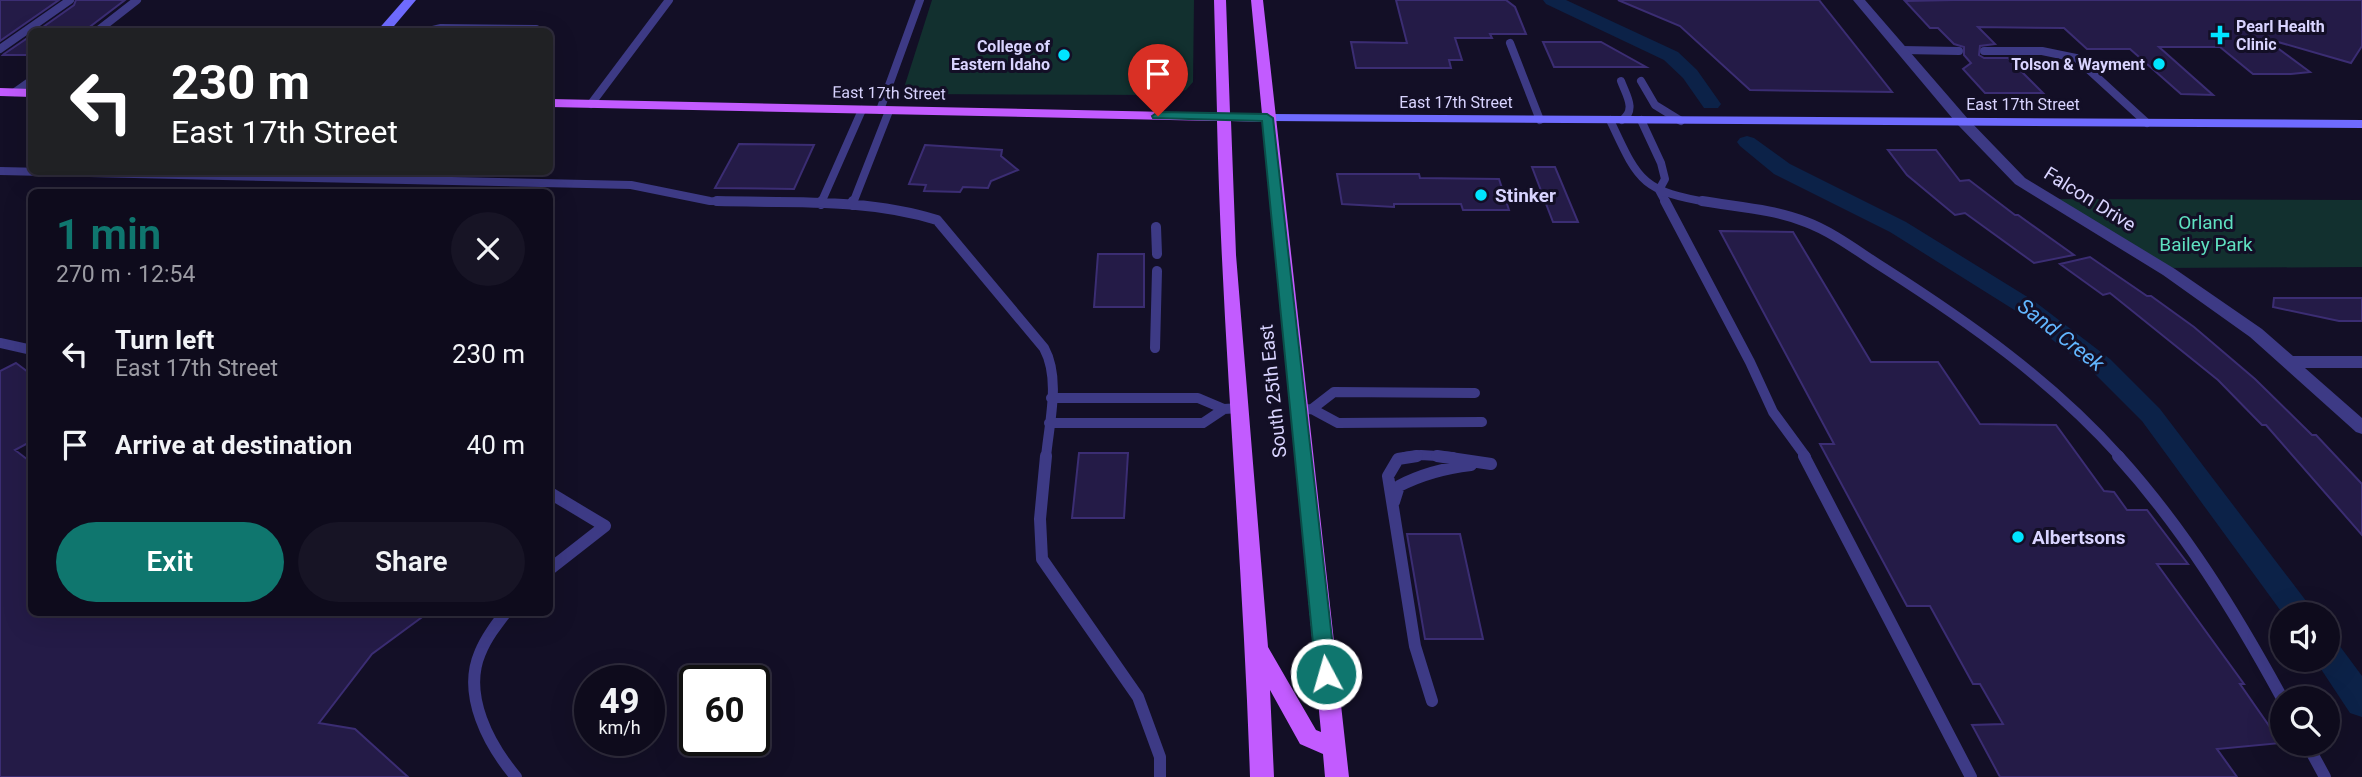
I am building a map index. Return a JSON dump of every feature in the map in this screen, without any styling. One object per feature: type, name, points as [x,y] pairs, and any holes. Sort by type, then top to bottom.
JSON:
[{"type":"main road","points":[[386,28],[410,0]]},
{"type":"main road","name":"South 25th East","points":[[1220,0],[1232,408],[1257,649],[1262,777]]},
{"type":"main road","name":"South 25th East","points":[[1257,0],[1267,118],[1305,409],[1337,777]]},
{"type":"main road","points":[[0,92],[28,93]]},
{"type":"main road","name":"East 17th Street","points":[[553,103],[1267,118],[2362,124]]},
{"type":"main road","points":[[1257,649],[1308,737],[1334,748]]},
{"type":"street","name":"Falcon Drive","points":[[1859,0],[1963,122],[2020,181],[2169,272],[2256,333],[2362,428]]},
{"type":"street","points":[[2290,362],[2362,362]]},
{"type":"lane","points":[[31,28],[70,0]]},
{"type":"lane","points":[[101,28],[137,0]]},
{"type":"lane","points":[[591,104],[669,0]]},
{"type":"lane","points":[[852,205],[885,111],[919,0]]},
{"type":"lane","points":[[0,50],[28,30]]},
{"type":"lane","points":[[1510,43],[1540,120]]},
{"type":"lane","points":[[1902,50],[1959,51]]},
{"type":"lane","points":[[1984,51],[2042,51],[2076,58],[2147,123]]},
{"type":"lane","points":[[1621,81],[1631,106],[1628,116],[1616,120],[1635,171],[1641,178],[1659,190],[1725,206],[1797,217],[1885,269],[2000,347],[2074,409],[2131,468],[2204,563],[2244,627],[2276,686]]},
{"type":"lane","points":[[1641,81],[1655,104],[1681,121]]},
{"type":"lane","points":[[15,92],[28,83]]},
{"type":"lane","points":[[821,204],[862,110]]},
{"type":"lane","points":[[1641,120],[1661,163],[1665,179],[1659,190]]},
{"type":"lane","points":[[0,172],[28,172]]},
{"type":"lane","points":[[315,175],[650,187],[710,201],[852,205],[911,212],[937,220],[1044,348],[1050,359],[1053,387],[1040,519],[1042,559],[1138,696],[1160,757],[1160,777]]},
{"type":"lane","points":[[544,189],[549,184]]},
{"type":"lane","points":[[1659,190],[1750,362],[1773,412],[1811,465],[1971,777]]},
{"type":"lane","points":[[1156,228],[1157,254]]},
{"type":"lane","points":[[1155,348],[1157,271]]},
{"type":"lane","points":[[0,343],[28,348]]},
{"type":"lane","points":[[1305,409],[1334,392],[1475,393]]},
{"type":"lane","points":[[1051,398],[1198,398],[1232,408]]},
{"type":"lane","points":[[1049,424],[1203,423],[1232,408]]},
{"type":"lane","points":[[1305,409],[1338,423],[1482,422]]},
{"type":"lane","points":[[1395,520],[1394,495],[1399,486],[1413,478],[1447,468],[1491,464],[1410,455],[1398,458],[1388,476],[1415,646],[1432,701]]},
{"type":"lane","points":[[553,495],[605,526],[553,567]]},
{"type":"lane","points":[[504,616],[477,662],[471,683],[475,704],[494,746],[516,777]]},
{"type":"lane","points":[[2313,756],[2325,777]]},
{"type":"green space","name":"College of Eastern Idaho","points":[[932,0],[1194,0],[1193,82],[1186,90],[1169,95],[914,94],[903,91]]},
{"type":"green space","name":"Orland Bailey Park","points":[[2050,199],[2362,200],[2362,267],[2161,268]]},
{"type":"building","points":[[0,0],[59,0],[0,41]]},
{"type":"building","points":[[76,0],[125,0],[88,28],[42,28],[74,5]]},
{"type":"building","points":[[1396,0],[1506,0],[1515,7],[1526,34],[1455,38],[1462,60],[1449,60],[1451,68],[1356,68],[1351,42],[1407,43]]},
{"type":"building","points":[[1618,0],[1819,0],[1892,92],[1750,90],[1680,26]]},
{"type":"building","points":[[2362,0],[2362,46],[2351,63],[2264,38],[2310,72],[2291,74],[2253,74],[2220,47],[2159,47],[2213,95],[2181,94],[2130,49],[2087,49],[2064,28],[1978,27],[1995,44],[1980,46],[1979,55],[1984,58],[2008,58],[2043,93],[1985,93],[1963,69],[1971,63],[1964,55],[1964,47],[1954,44],[1938,28],[1930,28],[1905,1]]},
{"type":"building","points":[[28,38],[28,55],[4,54]]},
{"type":"building","points":[[1543,42],[1601,42],[1646,67],[1554,67]]},
{"type":"building","points":[[739,144],[814,145],[794,189],[715,188]]},
{"type":"building","points":[[925,145],[1002,150],[1001,156],[1018,170],[991,181],[988,188],[963,187],[960,192],[924,191],[926,185],[909,184]]},
{"type":"building","points":[[1888,150],[1936,150],[1960,181],[1969,180],[2074,255],[2034,263],[1965,213],[1955,215],[1907,175]]},
{"type":"building","points":[[1532,167],[1555,167],[1578,222],[1553,222]]},
{"type":"building","points":[[1337,174],[1419,174],[1420,178],[1499,179],[1509,210],[1463,210],[1461,204],[1394,204],[1394,207],[1342,204]]},
{"type":"building","name":"Albertsons","points":[[1720,231],[1793,232],[1871,362],[1938,362],[1980,424],[2056,425],[2104,491],[2114,492],[2127,510],[2147,510],[2188,564],[2157,564],[2244,684],[2240,684],[2270,727],[2270,744],[2217,749],[2237,777],[2000,777],[1972,725],[2003,724],[1980,684],[1973,684],[1930,606],[1907,606],[1820,444],[1834,444]]},
{"type":"building","points":[[1098,254],[1144,254],[1144,307],[1094,307]]},
{"type":"building","points":[[2090,257],[2194,327],[2255,379],[2312,435],[2316,435],[2362,484],[2362,535],[2266,425],[2262,425],[2218,380],[2110,293],[2103,295],[2060,264]]},
{"type":"building","points":[[2274,298],[2362,298],[2362,321],[2339,321],[2273,307]]},
{"type":"building","points":[[16,363],[28,372],[28,443],[15,450],[28,460],[28,616],[424,616],[372,654],[319,723],[355,729],[408,777],[0,777],[0,371]]},
{"type":"building","points":[[1079,453],[1128,453],[1124,518],[1072,518]]},
{"type":"building","points":[[1407,534],[1460,534],[1483,639],[1425,639]]},
{"type":"waterway","name":"Sand Creek","points":[[1552,0],[1671,56],[1690,74],[1711,104]]},
{"type":"waterway","name":"Sand Creek","points":[[1747,142],[1782,169],[1898,227],[2025,306],[2101,365],[2151,415],[2291,602]]},
{"type":"waterway","name":"Sand Creek","points":[[2340,671],[2362,703]]},
{"type":"place","name":"Pearl Health Clinic","points":[[2220,35]]},
{"type":"place","name":"College of Eastern Idaho","points":[[1064,55]]},
{"type":"place","name":"Tolson & Wayment","points":[[2159,64]]},
{"type":"place","name":"Stinker","points":[[1481,195]]},
{"type":"place","name":"Albertsons","points":[[2018,537]]},
{"type":"route","points":[[1158,116],[1267,118],[1326,674]]}]
